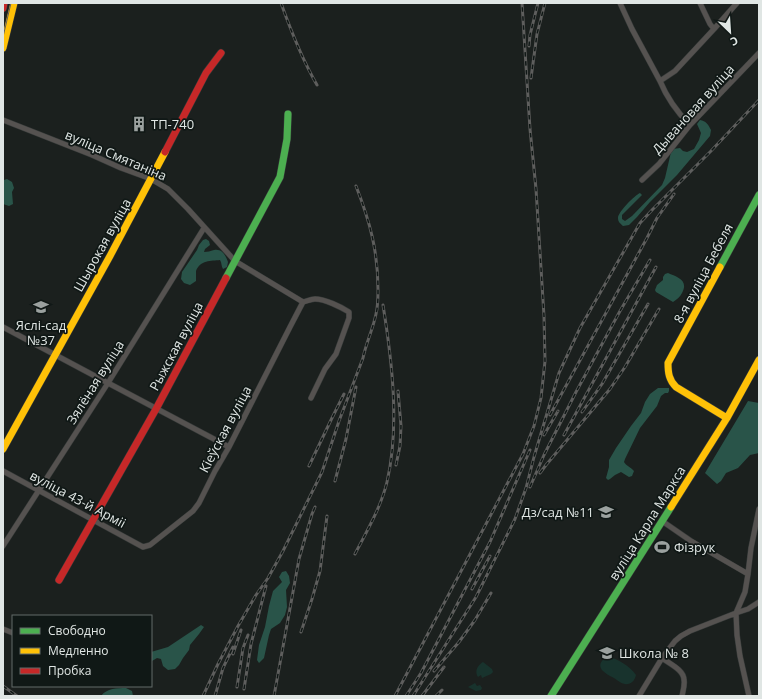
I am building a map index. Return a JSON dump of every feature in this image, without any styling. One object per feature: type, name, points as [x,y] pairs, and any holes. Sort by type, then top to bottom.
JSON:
[{"type":"street","points":[[3,8],[4,3]]},
{"type":"street","points":[[3,48],[14,3]]},
{"type":"street","points":[[620,3],[663,89],[680,115],[690,125]]},
{"type":"street","points":[[700,3],[714,29]]},
{"type":"street","points":[[660,81],[675,71],[737,3]]},
{"type":"street","name":"Шырокая вуліца","points":[[3,449],[107,261],[206,73],[221,53]]},
{"type":"street","name":"Дывановая вуліца","points":[[642,180],[659,164],[690,125],[759,53]]},
{"type":"street","name":"Рыжская вуліца","points":[[60,580],[156,409],[280,178],[287,139],[288,114]]},
{"type":"street","name":"вуліца Смятаніна","points":[[3,120],[151,179],[168,189],[235,261],[303,302]]},
{"type":"street","name":"8-я вуліца Бебеля","points":[[727,418],[676,388],[668,375],[668,363],[759,195]]},
{"type":"street","name":"Зялёная вуліца","points":[[3,546],[108,383],[204,228]]},
{"type":"street","points":[[303,302],[315,299],[324,301],[349,312],[349,318],[336,354],[325,369],[311,398]]},
{"type":"street","name":"Кіеўская вуліца","points":[[143,547],[156,541],[194,511],[215,470],[229,447],[303,302]]},
{"type":"street","points":[[3,327],[229,447]]},
{"type":"street","name":"вуліца Карла Маркса","points":[[551,696],[727,418],[759,360]]},
{"type":"street","name":"вуліца 43-й Арміі","points":[[3,471],[94,519],[143,547]]},
{"type":"street","points":[[750,696],[740,656],[736,613],[745,592],[751,548],[759,509]]},
{"type":"street","points":[[662,521],[691,541],[748,574]]},
{"type":"street","points":[[639,696],[662,658],[675,641],[681,636],[736,613],[748,610],[759,602]]},
{"type":"street","points":[[662,658],[680,671],[683,675],[682,696]]},
{"type":"green space","points":[[700,120],[709,126],[711,130],[710,136],[677,175],[637,217],[629,225],[623,226],[618,218],[627,204],[638,194],[640,193],[642,195],[622,215],[622,219],[625,221],[632,216],[662,185],[673,149],[680,148],[687,152],[694,149],[701,133],[697,124]]},
{"type":"green space","points":[[7,179],[12,182],[14,188],[12,192],[13,204],[9,206],[3,204],[3,182]]},
{"type":"green space","points":[[206,239],[209,241],[210,245],[204,252],[217,250],[221,251],[225,255],[228,262],[227,267],[223,269],[220,260],[203,263],[196,271],[196,281],[190,285],[184,283],[181,279],[182,272],[199,245]]},
{"type":"green space","points":[[668,273],[681,280],[684,285],[684,289],[681,294],[673,302],[655,290],[657,285],[663,280],[665,274]]},
{"type":"green space","points":[[658,388],[669,388],[669,391],[661,396],[657,406],[640,428],[624,462],[634,471],[632,476],[629,477],[621,472],[608,480],[606,478],[609,460],[641,413],[650,394]]},
{"type":"green space","points":[[748,401],[759,403],[759,453],[750,455],[738,468],[726,473],[717,484],[705,473]]},
{"type":"green space","points":[[286,571],[289,576],[290,583],[286,590],[287,607],[285,615],[280,623],[271,629],[264,658],[259,663],[257,660],[259,645],[265,627],[273,591],[282,582],[279,577],[282,572]]},
{"type":"green space","points":[[201,625],[204,627],[190,645],[189,650],[175,669],[168,670],[163,666],[161,659],[157,658],[152,661],[152,652],[168,647]]},
{"type":"green space","points":[[608,657],[619,661],[631,669],[636,675],[632,682],[628,684],[622,683],[601,669],[601,662]]},
{"type":"green space","points":[[483,662],[492,669],[493,672],[482,678],[481,675],[478,677],[477,670],[478,666]]},
{"type":"green space","points":[[475,683],[477,686],[480,685],[482,688],[481,690],[476,691],[468,687]]},
{"type":"green space","points":[[126,688],[132,691],[133,696],[101,696],[109,690]]},
{"type":"tram line","points":[[3,37],[11,3]]},
{"type":"railway","points":[[281,3],[297,45],[317,85]]},
{"type":"railway","points":[[395,696],[523,454],[534,426],[541,398],[545,361],[544,316],[522,3]]},
{"type":"railway","points":[[529,46],[530,35],[538,3]]},
{"type":"railway","points":[[531,78],[537,34],[545,3]]},
{"type":"railway","points":[[413,696],[476,597],[515,519],[526,488],[559,373],[580,328],[640,223],[759,100]]},
{"type":"railway","points":[[203,696],[238,626],[283,551],[322,472],[339,421],[363,358],[373,325],[378,302],[377,262],[369,224],[356,186]]},
{"type":"railway","points":[[550,415],[657,218],[674,194]]},
{"type":"railway","points":[[530,487],[544,455],[576,392],[620,311],[650,260]]},
{"type":"railway","points":[[564,435],[656,267]]},
{"type":"railway","points":[[582,412],[602,384],[648,304]]},
{"type":"railway","points":[[355,554],[381,501],[387,482],[391,461],[394,416],[392,371],[383,305]]},
{"type":"railway","points":[[540,473],[610,389],[625,367],[659,309]]},
{"type":"railway","points":[[335,481],[346,439],[356,387]]},
{"type":"railway","points":[[396,465],[400,446],[401,426],[398,391]]},
{"type":"railway","points":[[309,466],[344,394]]},
{"type":"railway","points":[[544,435],[558,411]]},
{"type":"railway","points":[[406,696],[421,673],[490,542],[530,450]]},
{"type":"railway","points":[[274,696],[299,559],[315,507]]},
{"type":"railway","points":[[301,632],[320,571],[327,516]]},
{"type":"railway","points":[[472,589],[490,556]]},
{"type":"railway","points":[[244,689],[251,644],[266,586]]},
{"type":"railway","points":[[434,671],[459,642],[475,620],[491,593]]},
{"type":"railway","points":[[233,654],[241,630]]},
{"type":"railway","points":[[237,687],[243,648],[248,635]]},
{"type":"railway","points":[[215,696],[223,668],[233,647]]},
{"type":"railway","points":[[422,696],[444,667]]},
{"type":"railway","points":[[3,686],[17,696]]},
{"type":"railway","points":[[436,696],[442,690]]},
{"type":"traffic: fast","points":[[226,278],[280,177],[287,139],[288,114]]},
{"type":"traffic: fast","points":[[720,267],[759,195]]},
{"type":"traffic: fast","points":[[551,696],[671,507]]},
{"type":"traffic: slow","points":[[3,48],[14,3]]},
{"type":"traffic: slow","points":[[3,449],[110,256],[165,152]]},
{"type":"traffic: slow","points":[[720,267],[668,363],[668,367],[670,379],[676,387],[727,418]]},
{"type":"traffic: slow","points":[[671,507],[727,418],[759,360]]},
{"type":"traffic: jam","points":[[3,8],[4,3]]},
{"type":"traffic: jam","points":[[165,152],[206,73],[221,53]]},
{"type":"traffic: jam","points":[[59,580],[156,409],[226,278]]},
{"type":"place","name":"ТП-740","points":[[139,124]]},
{"type":"place","name":"Яслі-сад №37","points":[[41,307]]},
{"type":"place","name":"Дз/сад №11","points":[[606,512]]},
{"type":"place","name":"Фізрук","points":[[662,547]]},
{"type":"place","name":"Школа № 8","points":[[607,653]]}]
